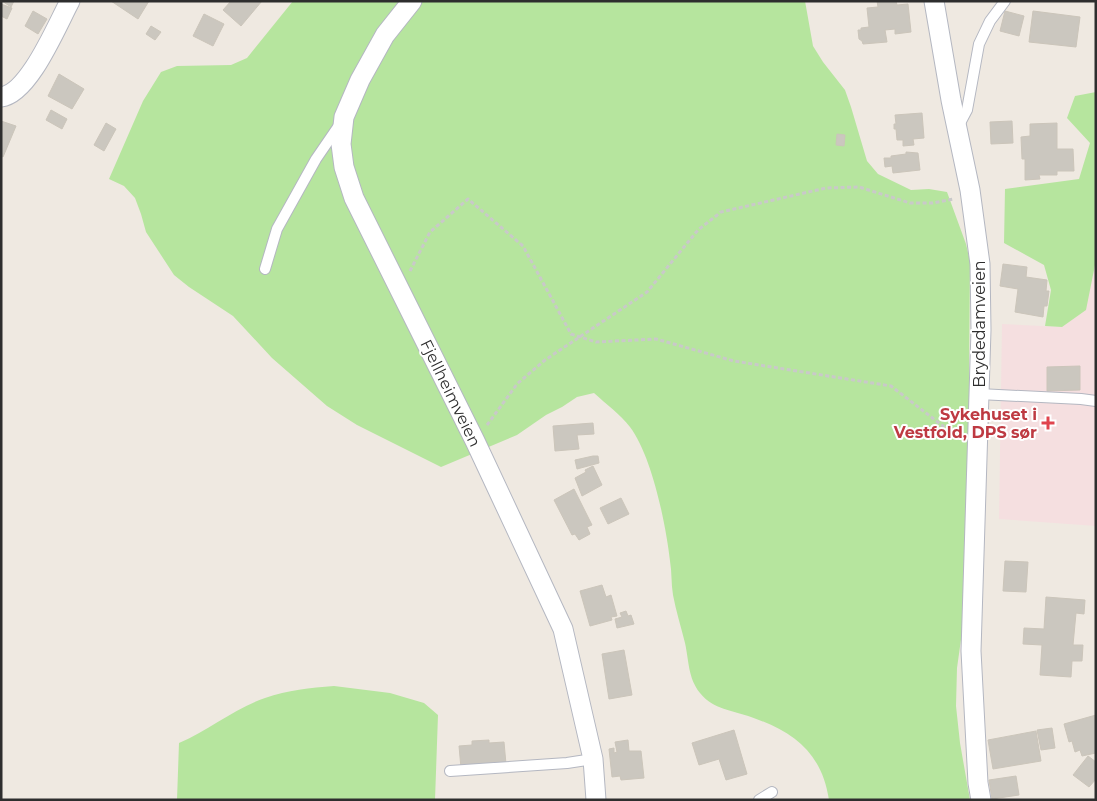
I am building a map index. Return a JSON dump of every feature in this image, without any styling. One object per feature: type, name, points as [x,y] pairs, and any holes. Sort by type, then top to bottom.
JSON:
[{"type":"street","points":[[1,97],[6,97],[18,89],[30,76],[70,1]]},
{"type":"street","name":"Fjellheimveien","points":[[412,1],[385,35],[360,80],[344,117],[342,144],[344,168],[354,198],[475,441],[563,629],[593,758],[596,800]]},
{"type":"street","name":"Brydedamveien","points":[[934,1],[971,195],[980,264],[979,394],[971,651],[978,782],[981,800]]},
{"type":"lane","points":[[957,128],[967,110],[979,44],[990,21],[1005,1]]},
{"type":"lane","points":[[265,269],[277,229],[316,159],[344,117]]},
{"type":"lane","points":[[979,394],[1096,401]]},
{"type":"lane","points":[[450,771],[568,762],[593,758]]},
{"type":"lane","points":[[758,800],[772,792]]},
{"type":"path","points":[[475,441],[517,384],[545,360],[647,292],[698,230],[721,212],[826,188],[859,187],[910,203],[934,203],[971,195]]},
{"type":"path","points":[[400,289],[430,232],[468,199],[523,246],[571,334],[596,342],[656,339],[734,361],[891,386],[977,452]]},
{"type":"shaded area","name":"Sykehuset i Vestfold, DPS sør","points":[[1096,260],[1096,526],[999,519],[1002,324],[1062,327],[1085,310]]},
{"type":"green space","points":[[293,1],[805,1],[813,46],[845,90],[867,161],[878,174],[911,190],[929,189],[947,192],[966,244],[970,261],[969,377],[973,476],[965,611],[957,668],[956,706],[970,800],[829,800],[820,769],[804,746],[793,737],[766,723],[724,709],[705,699],[696,687],[691,675],[672,591],[671,565],[665,529],[657,491],[645,455],[630,427],[594,393],[577,397],[517,435],[441,467],[357,425],[327,406],[272,358],[233,316],[174,275],[146,232],[135,198],[124,186],[109,179],[143,101],[161,72],[177,66],[231,65],[247,58]]},
{"type":"green space","points":[[1096,92],[1096,260],[1086,310],[1062,327],[1045,326],[1051,290],[1044,265],[1004,243],[1005,189],[1079,179],[1090,143],[1067,118],[1075,96]]},
{"type":"green space","points":[[334,686],[390,693],[424,703],[438,715],[435,800],[177,800],[179,743],[254,702],[291,691]]},
{"type":"building","points":[[2,1],[14,1],[11,7]]},
{"type":"building","points":[[111,1],[149,1],[138,19]]},
{"type":"building","points":[[231,1],[262,1],[241,26],[223,10]]},
{"type":"building","points":[[877,1],[896,1],[897,5],[908,4],[911,32],[895,34],[895,29],[885,30],[887,42],[863,44],[859,39],[858,30],[869,27],[867,8],[878,7]]},
{"type":"building","points":[[1,4],[12,8],[7,19],[1,16]]},
{"type":"building","points":[[33,11],[47,19],[38,34],[25,26]]},
{"type":"building","points":[[1005,11],[1024,16],[1019,36],[1000,31]]},
{"type":"building","points":[[1033,11],[1080,17],[1076,47],[1029,42]]},
{"type":"building","points":[[204,14],[224,24],[213,46],[193,36]]},
{"type":"building","points":[[151,26],[161,32],[155,40],[146,34]]},
{"type":"building","points":[[59,74],[84,89],[72,109],[48,96]]},
{"type":"building","points":[[51,110],[67,119],[62,129],[46,120]]},
{"type":"building","points":[[922,113],[924,138],[913,139],[914,145],[903,146],[903,140],[897,140],[896,129],[894,129],[894,124],[896,124],[895,115]]},
{"type":"building","points":[[1,121],[16,126],[3,157],[1,156]]},
{"type":"building","points":[[1012,121],[1013,143],[991,144],[990,122]]},
{"type":"building","points":[[106,123],[116,129],[104,151],[94,145]]},
{"type":"building","points":[[1057,123],[1057,149],[1073,149],[1074,171],[1057,171],[1057,175],[1039,175],[1040,179],[1025,180],[1025,159],[1022,159],[1021,137],[1030,136],[1030,124]]},
{"type":"building","points":[[837,134],[845,135],[844,146],[836,145]]},
{"type":"building","points":[[906,152],[918,153],[920,170],[893,173],[892,166],[885,167],[884,158],[906,154]]},
{"type":"building","points":[[1003,264],[1027,267],[1026,277],[1047,280],[1046,291],[1049,291],[1043,317],[1015,312],[1018,289],[1000,286]]},
{"type":"building","points":[[1080,366],[1080,390],[1047,391],[1047,367]]},
{"type":"building","points":[[593,423],[594,434],[577,435],[579,449],[555,451],[553,426]]},
{"type":"building","points":[[598,456],[599,463],[577,469],[575,460]]},
{"type":"building","points":[[593,466],[602,485],[582,496],[575,478]]},
{"type":"building","points":[[574,489],[592,525],[587,527],[590,534],[579,540],[575,534],[572,535],[554,500]]},
{"type":"building","points":[[621,498],[629,514],[608,524],[600,508]]},
{"type":"building","points":[[1005,561],[1028,562],[1026,592],[1003,591]]},
{"type":"building","points":[[602,585],[606,597],[611,595],[617,616],[611,617],[612,620],[590,626],[580,591]]},
{"type":"building","points":[[1046,597],[1085,600],[1084,614],[1076,613],[1073,645],[1083,645],[1082,661],[1072,661],[1071,677],[1040,675],[1042,645],[1023,644],[1024,628],[1044,629]]},
{"type":"building","points":[[626,611],[628,616],[631,615],[634,624],[617,628],[615,619],[622,617],[620,613]]},
{"type":"building","points":[[624,650],[632,695],[609,699],[602,654]]},
{"type":"building","points":[[1096,715],[1096,753],[1082,756],[1080,750],[1075,752],[1072,741],[1069,742],[1064,724]]},
{"type":"building","points":[[1052,728],[1055,748],[1041,750],[1037,730]]},
{"type":"building","points":[[734,730],[747,774],[726,780],[719,759],[699,765],[692,743]]},
{"type":"building","points":[[1036,731],[1041,761],[993,769],[988,740]]},
{"type":"building","points":[[489,740],[489,743],[504,742],[506,764],[461,768],[459,746],[472,745],[472,741]]},
{"type":"building","points":[[628,740],[629,751],[641,751],[644,778],[621,780],[620,776],[612,777],[609,749],[614,748],[614,753],[617,752],[615,742]]},
{"type":"building","points":[[1088,756],[1096,762],[1096,779],[1089,787],[1073,775]]},
{"type":"building","points":[[1016,776],[1019,795],[992,799],[989,780]]},
{"type":"place","name":"Sykehuset i Vestfold, DPS sør","points":[[1048,423]]}]
